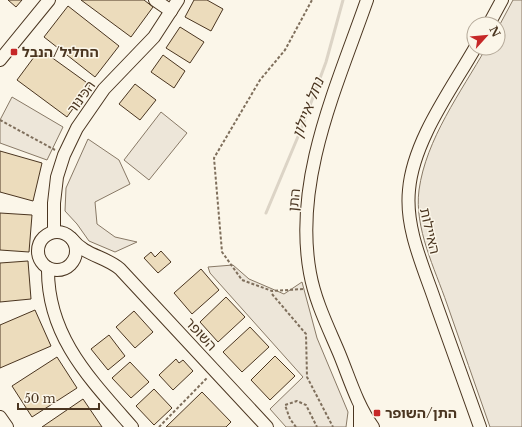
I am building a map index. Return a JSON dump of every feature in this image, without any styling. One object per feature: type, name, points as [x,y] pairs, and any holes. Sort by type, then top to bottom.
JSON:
[{"type":"street","points":[[0,60],[49,0]]},
{"type":"street","points":[[156,0],[171,11]]},
{"type":"street","name":"הכינור","points":[[54,232],[55,190],[64,155],[77,128],[92,104],[104,89],[154,37],[178,0]]},
{"type":"street","name":"התן","points":[[367,0],[329,110],[312,177],[306,232],[307,253],[314,289],[325,320],[359,402],[373,427]]},
{"type":"street","points":[[493,16],[502,0]]},
{"type":"street","name":"האיילות","points":[[470,56],[426,134],[412,173],[408,208],[418,251],[480,427]]},
{"type":"street","points":[[68,267],[74,260],[76,254],[76,248],[72,240],[63,232],[54,232],[43,237],[38,248],[40,260],[48,268],[60,270],[89,261],[112,263]]},
{"type":"street","name":"השופר","points":[[72,240],[87,253],[112,263],[123,272],[267,427]]},
{"type":"street","points":[[48,268],[50,303],[62,336],[89,378],[132,427]]},
{"type":"street","name":"התן","points":[[359,402],[360,427]]},
{"type":"street","points":[[0,417],[7,427]]},
{"type":"path","points":[[312,0],[285,50],[260,80],[214,158],[222,252],[242,280],[272,291],[314,289]]},
{"type":"path","points":[[0,120],[64,155]]},
{"type":"path","points":[[272,294],[306,334],[307,377],[333,427]]},
{"type":"path","points":[[159,427],[214,370]]},
{"type":"path","points":[[296,427],[290,419],[285,405],[297,401],[306,405],[317,427]]},
{"type":"shaded area","points":[[513,0],[522,0],[522,427],[490,427],[422,234],[418,204],[423,171],[429,152],[446,116],[481,56],[506,56],[506,16],[504,16]]},
{"type":"shaded area","points":[[12,97],[63,127],[47,160],[0,143],[0,120]]},
{"type":"shaded area","points":[[161,112],[187,133],[149,180],[124,160]]},
{"type":"shaded area","points":[[88,139],[119,160],[130,184],[95,202],[97,224],[115,237],[137,242],[115,252],[89,241],[77,224],[65,211],[66,188]]},
{"type":"shaded area","points":[[233,265],[249,279],[284,294],[302,282],[317,338],[348,412],[346,427],[286,427],[270,409],[303,377],[210,273],[208,267]]},
{"type":"building","points":[[8,0],[22,0],[16,7]]},
{"type":"building","points":[[81,0],[144,0],[153,7],[131,37]]},
{"type":"building","points":[[194,0],[207,0],[223,9],[211,31],[185,17]]},
{"type":"building","points":[[68,6],[119,46],[95,77],[44,37]]},
{"type":"building","points":[[180,27],[204,42],[190,63],[166,48]]},
{"type":"building","points":[[40,49],[90,85],[67,117],[17,80]]},
{"type":"building","points":[[163,55],[185,71],[174,88],[151,72]]},
{"type":"building","points":[[135,84],[156,100],[140,120],[119,104]]},
{"type":"building","points":[[0,151],[42,163],[33,201],[0,192]]},
{"type":"building","points":[[0,213],[32,215],[29,252],[0,250]]},
{"type":"building","points":[[161,251],[171,262],[158,273],[144,258],[151,252],[155,257]]},
{"type":"building","points":[[28,261],[31,299],[0,302],[0,263]]},
{"type":"building","points":[[201,269],[219,290],[192,314],[174,293]]},
{"type":"building","points":[[226,297],[245,317],[218,342],[200,322]]},
{"type":"building","points":[[35,310],[51,346],[0,368],[0,325]]},
{"type":"building","points":[[134,311],[153,332],[135,348],[116,327]]},
{"type":"building","points":[[250,327],[269,347],[242,372],[223,352]]},
{"type":"building","points":[[109,335],[125,356],[108,370],[91,349]]},
{"type":"building","points":[[275,356],[295,376],[270,400],[251,380]]},
{"type":"building","points":[[57,357],[77,388],[32,417],[12,386]]},
{"type":"building","points":[[176,359],[179,363],[183,360],[193,371],[173,390],[159,375]]},
{"type":"building","points":[[130,362],[149,382],[131,398],[112,378]]},
{"type":"building","points":[[154,389],[172,408],[154,425],[136,406]]},
{"type":"building","points":[[202,392],[231,422],[226,427],[166,427]]},
{"type":"building","points":[[83,399],[102,427],[42,427]]},
{"type":"waterway","name":"נחל איילון","points":[[266,213],[302,127],[326,62],[343,0]]},
{"type":"place","name":"החליל/הנבל","points":[[14,52]]},
{"type":"place","name":"התן/השופר","points":[[377,413]]}]
